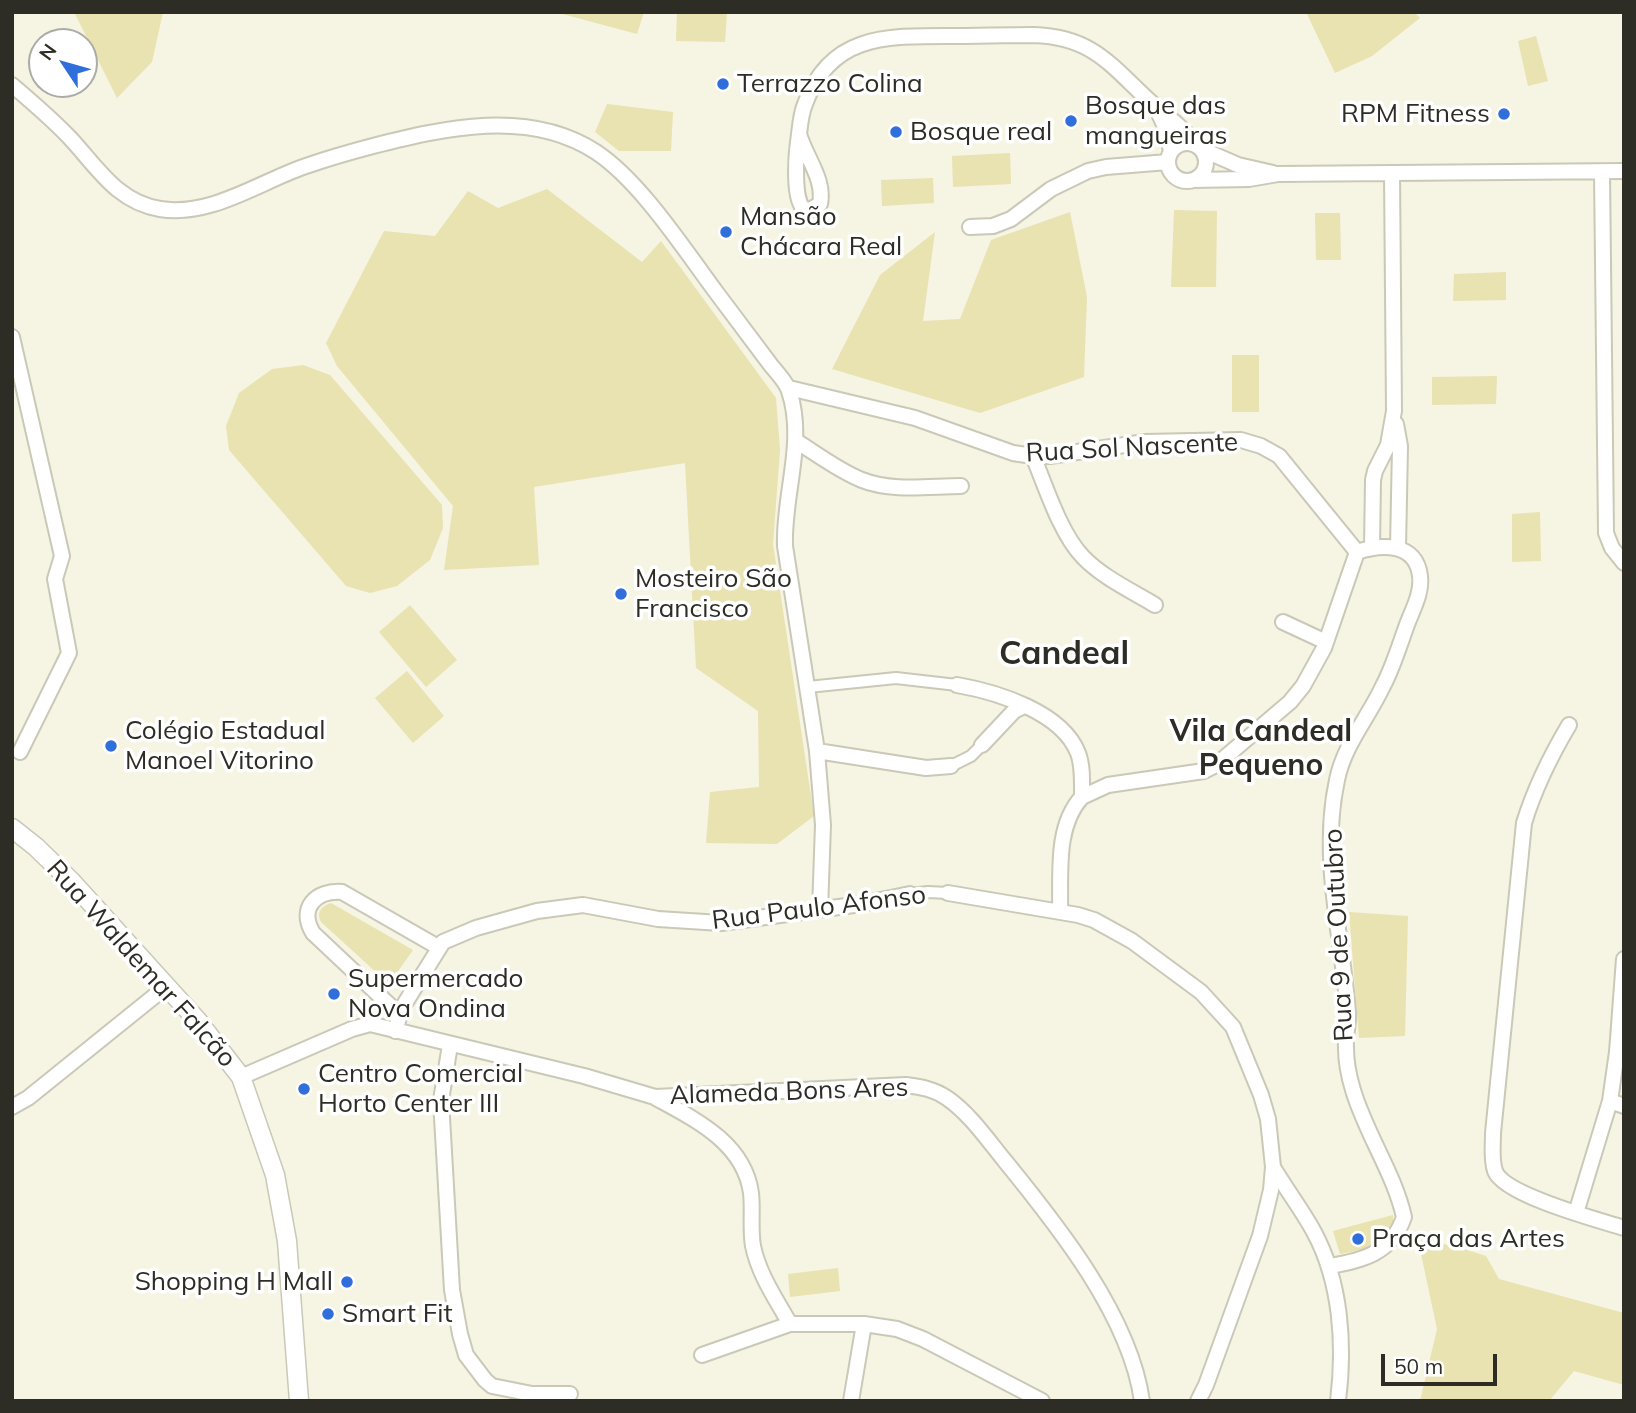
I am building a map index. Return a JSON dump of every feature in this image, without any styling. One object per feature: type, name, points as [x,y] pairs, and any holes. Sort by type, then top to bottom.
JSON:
[{"type":"street","points":[[799,134],[803,149],[821,184],[820,204],[810,211],[804,209],[798,201],[799,134],[804,105],[812,89],[839,57],[874,39],[900,36],[1053,36],[1075,41],[1111,63],[1155,106],[1181,125],[1200,148],[1206,163],[1200,176],[1193,180]]},
{"type":"street","points":[[12,85],[52,119],[114,188],[127,198],[159,209],[197,209],[304,167],[444,129],[521,127],[561,136],[596,152],[640,195],[667,226],[789,388],[796,441],[784,524],[785,547],[817,751],[823,825],[820,910]]},
{"type":"street","points":[[1155,106],[1166,129],[1173,175],[1179,179],[1249,179],[1278,174],[1624,171]]},
{"type":"street","points":[[970,227],[993,226],[1010,219],[1051,190],[1088,171],[1169,157],[1184,143],[1238,165],[1278,174]]},
{"type":"street","points":[[797,172],[814,170]]},
{"type":"street","points":[[1602,172],[1606,533],[1612,548],[1624,563]]},
{"type":"street","points":[[1060,912],[1064,833],[1072,807],[1082,797],[1108,785],[1189,774],[1216,765],[1290,702],[1315,666],[1357,552],[1389,545],[1398,548],[1400,446],[1394,411],[1392,173]]},
{"type":"street","points":[[12,337],[62,556],[55,579],[69,653],[20,752]]},
{"type":"street","name":"Rua Sol Nascente","points":[[789,388],[915,418],[1013,453],[1033,456],[1051,456],[1145,442],[1241,440],[1261,446],[1279,456],[1357,552]]},
{"type":"street","points":[[1372,547],[1373,480],[1388,445],[1394,411]]},
{"type":"street","points":[[796,441],[863,481],[894,486],[961,486]]},
{"type":"street","points":[[1033,456],[1067,533],[1082,556],[1096,568],[1155,605]]},
{"type":"street","name":"Rua 9 de Outubro","points":[[1329,1266],[1372,1256],[1394,1237],[1404,1217],[1349,1076],[1345,1047],[1348,1011],[1334,907],[1331,855],[1334,796],[1343,758],[1384,684],[1420,589],[1420,575],[1413,560],[1398,548]]},
{"type":"street","points":[[1283,622],[1326,642]]},
{"type":"street","points":[[808,687],[896,678],[973,688],[1024,706],[1062,728],[1074,745],[1079,756],[1082,797]]},
{"type":"street","points":[[817,751],[926,768],[951,766],[971,756],[1014,711],[1024,706]]},
{"type":"street","points":[[1569,725],[1550,757],[1524,823],[1493,1133],[1493,1158],[1496,1173],[1509,1186],[1576,1213],[1624,1228]]},
{"type":"street","name":"Rua Waldemar Falcão","points":[[12,828],[72,882],[197,1020],[241,1077],[275,1175],[288,1241],[299,1401]]},
{"type":"street","points":[[395,1031],[399,1014],[438,947],[342,892],[329,891],[319,896],[311,904],[306,923],[313,933],[399,1014]]},
{"type":"street","name":"Rua Paulo Afonso","points":[[438,947],[449,938],[476,928],[558,906],[583,905],[658,919],[721,923],[928,892],[948,893],[1094,919],[1132,941],[1200,992],[1226,1019],[1242,1045],[1268,1119],[1273,1167],[1269,1199],[1259,1236],[1198,1401]]},
{"type":"street","points":[[1576,1213],[1617,1104],[1617,1052],[1624,959]]},
{"type":"street","points":[[12,1107],[28,1098],[167,986]]},
{"type":"street","name":"Alameda Bons Ares","points":[[241,1077],[370,1024],[584,1076],[655,1097],[906,1085],[926,1088],[946,1097],[970,1119],[1083,1267],[1121,1332],[1133,1362],[1142,1401]]},
{"type":"street","points":[[450,1045],[441,1100],[453,1290],[466,1355],[492,1386],[511,1391],[570,1394]]},
{"type":"street","points":[[655,1097],[709,1128],[741,1163],[751,1191],[752,1243],[758,1265],[790,1324]]},
{"type":"street","name":"Rua Paulo Afonso","points":[[1273,1167],[1314,1233],[1329,1266],[1342,1344],[1338,1401]]},
{"type":"street","points":[[702,1355],[790,1324],[864,1324],[897,1329],[923,1339],[1042,1401]]},
{"type":"street","points":[[850,1401],[864,1324]]},
{"type":"shaded area","points":[[74,12],[163,12],[152,62],[117,98],[98,60],[98,28],[82,28]]},
{"type":"shaded area","points":[[555,12],[644,12],[637,34]]},
{"type":"shaded area","points":[[677,12],[727,12],[725,42],[676,41]]},
{"type":"shaded area","points":[[1306,12],[1414,12],[1420,18],[1372,56],[1335,73]]},
{"type":"shaded area","points":[[1536,36],[1548,81],[1528,86],[1518,41]]},
{"type":"shaded area","points":[[607,104],[673,112],[671,151],[619,151],[595,132]]},
{"type":"shaded area","points":[[1010,153],[1011,184],[953,187],[952,156]]},
{"type":"shaded area","points":[[933,178],[934,203],[882,206],[881,180]]},
{"type":"shaded area","points":[[547,189],[642,262],[661,241],[776,398],[780,450],[773,544],[814,816],[777,844],[706,843],[710,792],[759,787],[758,711],[696,668],[685,463],[534,487],[539,565],[444,570],[453,506],[337,366],[326,343],[384,231],[435,236],[468,191],[498,208]]},
{"type":"shaded area","points":[[1174,210],[1217,211],[1216,287],[1171,287]]},
{"type":"shaded area","points":[[1070,212],[1087,297],[1084,377],[980,413],[832,369],[880,275],[935,232],[923,321],[960,319],[991,240]]},
{"type":"shaded area","points":[[1315,213],[1340,213],[1341,260],[1316,260]]},
{"type":"shaded area","points":[[1506,272],[1506,300],[1453,301],[1454,274]]},
{"type":"shaded area","points":[[1232,355],[1259,355],[1259,412],[1232,412]]},
{"type":"shaded area","points":[[303,365],[330,375],[442,505],[443,528],[430,560],[397,586],[370,593],[346,586],[229,450],[226,426],[239,393],[272,369]]},
{"type":"shaded area","points":[[1497,376],[1496,404],[1432,405],[1432,377]]},
{"type":"shaded area","points":[[1540,512],[1541,561],[1512,562],[1512,514]]},
{"type":"shaded area","points":[[410,605],[457,660],[426,687],[379,632]]},
{"type":"shaded area","points":[[407,671],[444,716],[413,743],[375,698]]},
{"type":"shaded area","points":[[331,903],[413,950],[389,984],[321,922],[320,910]]},
{"type":"shaded area","points":[[1349,912],[1408,916],[1405,1036],[1359,1038]]},
{"type":"shaded area","points":[[1393,1215],[1394,1230],[1370,1248],[1340,1254],[1333,1231]]},
{"type":"shaded area","points":[[1418,1240],[1455,1246],[1486,1256],[1499,1279],[1624,1313],[1624,1385],[1574,1371],[1549,1401],[1420,1401],[1437,1329]]},
{"type":"shaded area","points":[[838,1268],[840,1291],[790,1297],[788,1274]]},
{"type":"place","name":"Terrazzo Colina","points":[[723,84]]},
{"type":"place","name":"RPM Fitness","points":[[1504,114]]},
{"type":"place","name":"Bosque das mangueiras","points":[[1071,121]]},
{"type":"place","name":"Bosque real","points":[[896,132]]},
{"type":"place","name":"Mansão Chácara Real","points":[[726,232]]},
{"type":"place","name":"Mosteiro São Francisco","points":[[621,594]]},
{"type":"place","name":"Colégio Estadual Manoel Vitorino","points":[[111,746]]},
{"type":"place","name":"Supermercado Nova Ondina","points":[[334,994]]},
{"type":"place","name":"Centro Comercial Horto Center III","points":[[304,1089]]},
{"type":"place","name":"Praça das Artes","points":[[1358,1239]]},
{"type":"place","name":"Shopping H Mall","points":[[347,1282]]},
{"type":"place","name":"Smart Fit","points":[[328,1314]]},
{"type":"district","name":"Candeal","points":[[1064,654]]},
{"type":"district","name":"Vila Candeal Pequeno","points":[[1261,749]]}]
